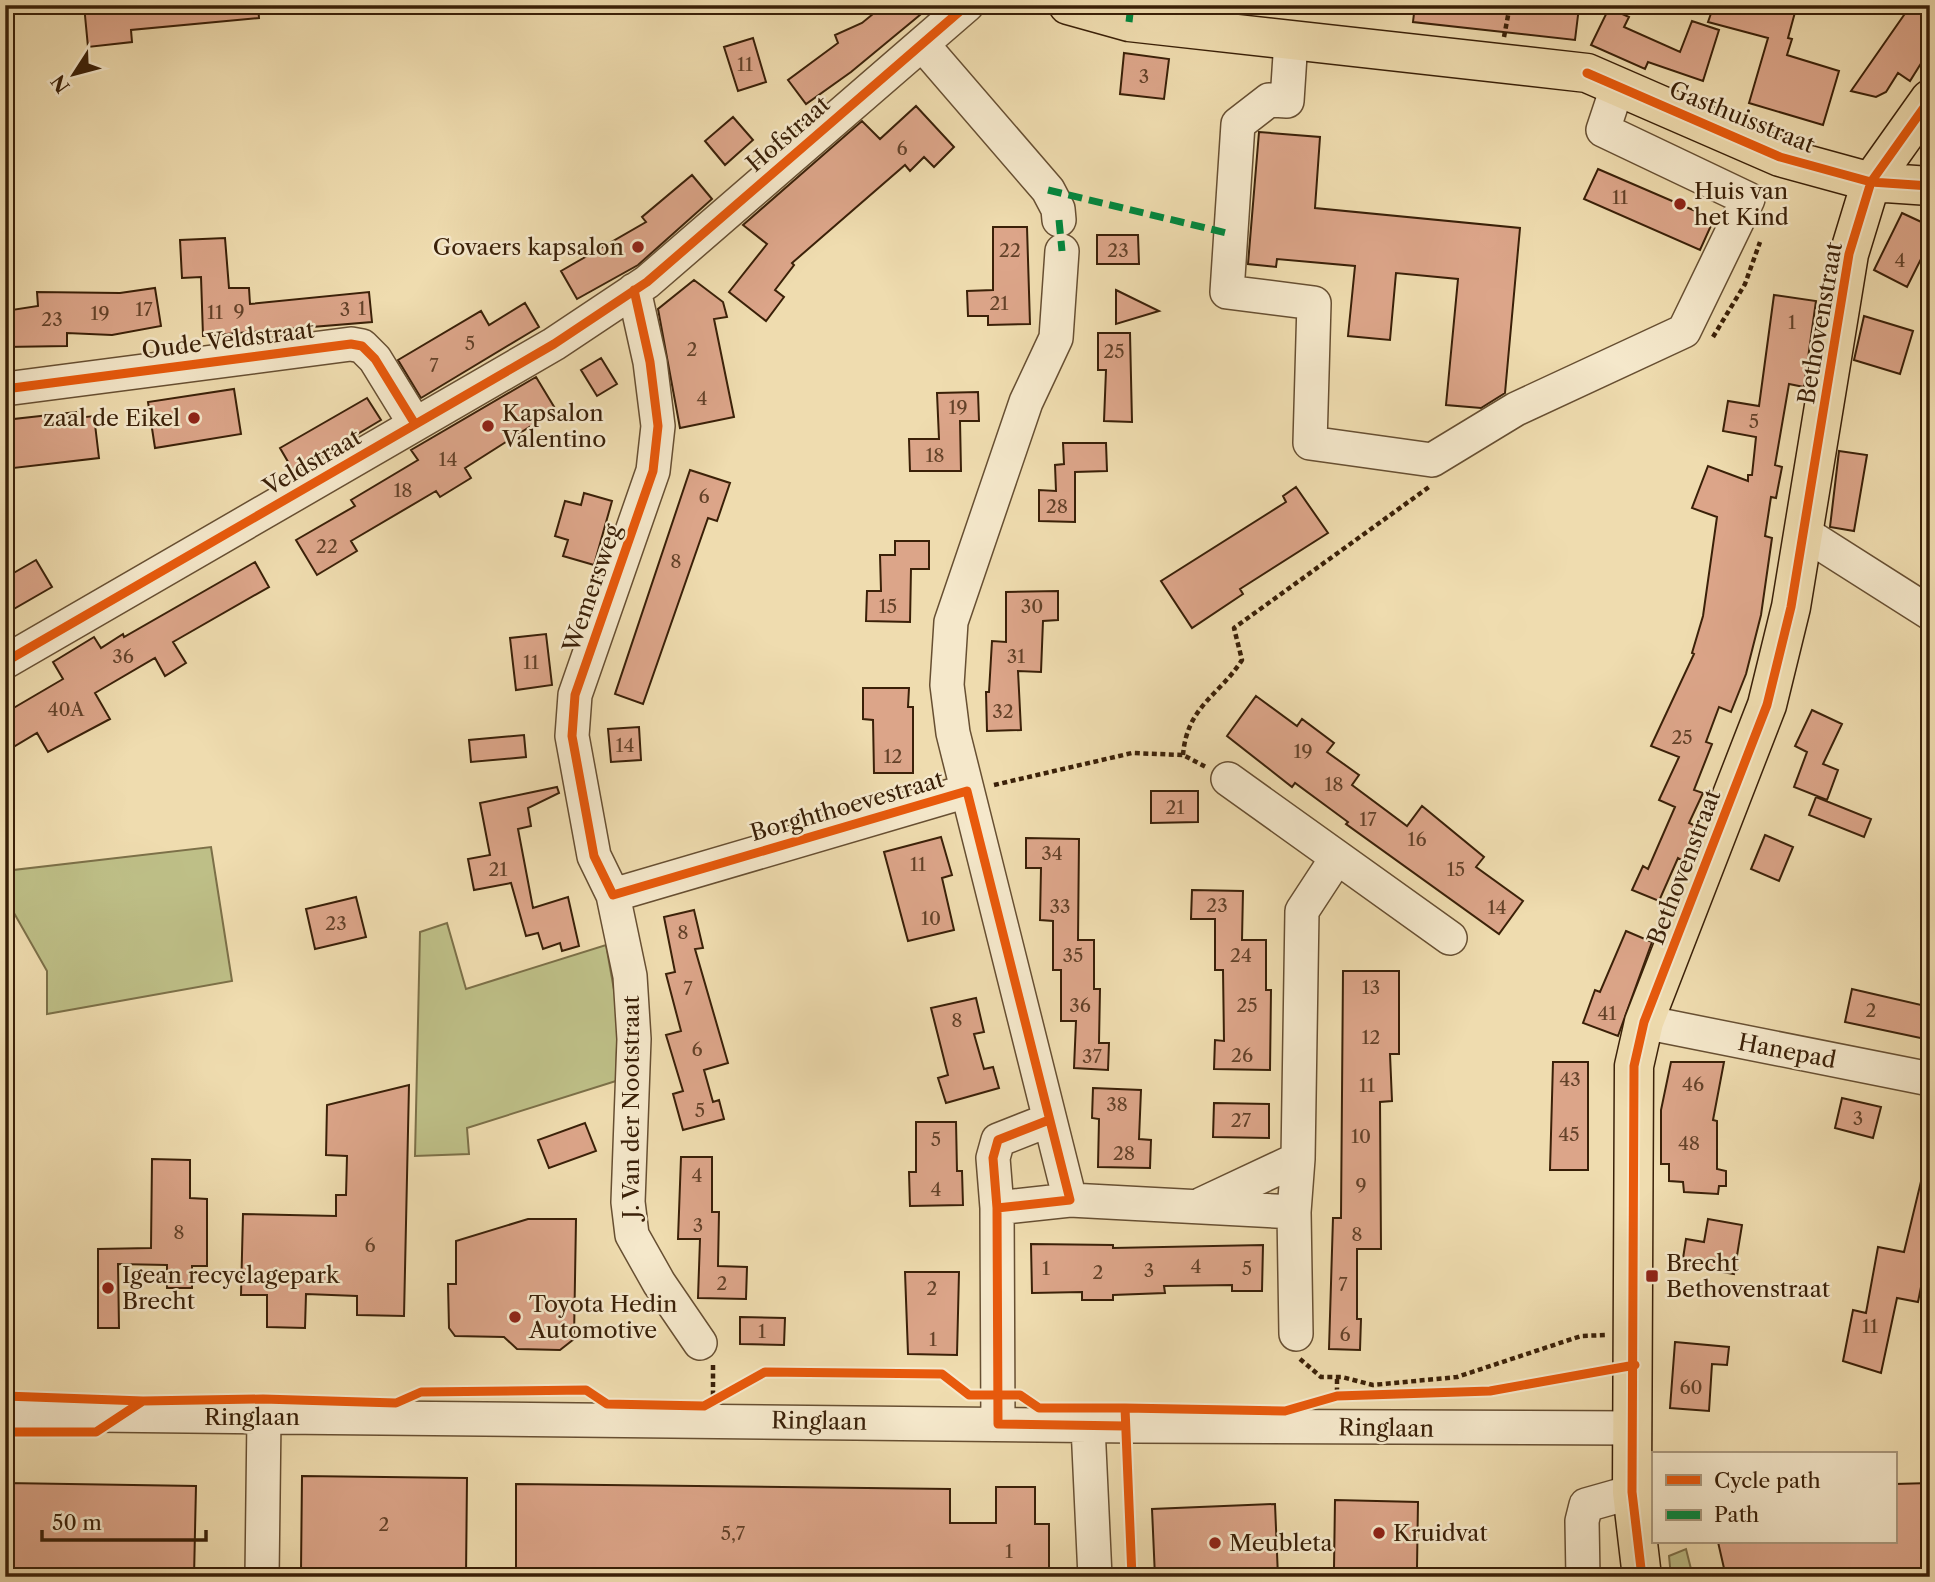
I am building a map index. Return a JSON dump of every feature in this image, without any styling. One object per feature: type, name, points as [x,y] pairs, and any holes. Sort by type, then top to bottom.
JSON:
[{"type":"main road","name":"Gasthuisstraat","points":[[1068,5],[1129,22],[1587,73],[1780,157],[1871,182],[1930,186]]},
{"type":"main road","name":"Bethovenstraat","points":[[1642,1577],[1632,1492],[1635,1335],[1633,1088],[1644,1022],[1767,705],[1791,607],[1850,254],[1871,182],[1930,99]]},
{"type":"street","name":"Hofstraat","points":[[634,290],[967,5]]},
{"type":"street","points":[[1291,40],[1287,101],[1269,100],[1238,124],[1227,292],[1314,303],[1310,443],[1432,460],[1516,408],[1684,331],[1748,199],[1603,130],[1617,88]]},
{"type":"street","name":"Borghthoevestraat","points":[[922,44],[1048,190],[1058,209],[1061,235],[1056,338],[1026,402],[951,622],[947,685],[953,733],[1070,1200]]},
{"type":"street","name":"Veldstraat","points":[[5,662],[554,344],[634,290]]},
{"type":"street","name":"Wemersweg","points":[[613,895],[594,856],[572,736],[575,695],[653,471],[658,426],[650,362],[634,290]]},
{"type":"street","name":"Oude Veldstraat","points":[[5,389],[351,344],[362,345],[374,359],[415,425]]},
{"type":"street","points":[[1804,533],[1930,613]]},
{"type":"street","points":[[1228,779],[1336,859],[1450,938]]},
{"type":"street","name":"Borghthoevestraat","points":[[613,895],[967,791]]},
{"type":"street","points":[[1296,1334],[1294,1212],[1298,1159],[1302,911],[1336,859]]},
{"type":"street","name":"J. Van der Nootstraat","points":[[613,895],[630,976],[633,1026],[628,1202],[632,1235],[659,1283],[700,1343]]},
{"type":"street","name":"Hanepad","points":[[1644,1022],[1930,1079]]},
{"type":"street","points":[[998,1424],[997,1208],[993,1158],[998,1140],[1049,1121]]},
{"type":"street","points":[[1199,1205],[1298,1159]]},
{"type":"street","points":[[997,1208],[1070,1200],[1294,1212]]},
{"type":"street","name":"Ringlaan","points":[[5,1414],[1088,1426],[1633,1428]]},
{"type":"street","points":[[262,1577],[264,1418]]},
{"type":"street","points":[[1088,1426],[1095,1577]]},
{"type":"street","points":[[1583,1577],[1583,1521],[1586,1505],[1632,1492]]},
{"type":"path","points":[[967,791],[1132,753],[1183,755]]},
{"type":"path","points":[[1296,1334],[1299,1358],[1321,1377],[1342,1377],[1373,1385],[1457,1377],[1581,1336],[1635,1335]]},
{"type":"path","points":[[700,1343],[713,1362],[709,1404]]},
{"type":"path","points":[[1365,1395],[1407,1394]]},
{"type":"path","points":[[709,1404],[724,1395]]},
{"type":"path","points":[[1324,1399],[1351,1395]]},
{"type":"green space","points":[[211,847],[232,981],[47,1014],[47,971],[6,899],[5,871]]},
{"type":"green space","points":[[447,923],[466,989],[606,945],[618,1012],[616,1081],[467,1128],[469,1154],[415,1156],[420,932]]},
{"type":"green space","points":[[1686,1549],[1693,1577],[1671,1577],[1669,1556]]},
{"type":"building","points":[[84,5],[258,5],[259,18],[131,30],[132,42],[88,47]]},
{"type":"building","points":[[884,5],[932,5],[851,72],[806,104],[788,80],[838,43],[835,35],[862,23]]},
{"type":"building","points":[[1415,5],[1579,7],[1575,40],[1413,22]]},
{"type":"building","points":[[1714,5],[1797,5],[1788,38],[1792,39],[1787,55],[1839,71],[1823,125],[1749,103],[1768,38],[1708,22]]},
{"type":"building","points":[[1911,5],[1930,5],[1930,49],[1910,81],[1898,73],[1886,92],[1876,97],[1851,91]]},
{"type":"building","points":[[1609,8],[1629,17],[1624,27],[1680,52],[1692,21],[1719,30],[1703,81],[1648,62],[1645,69],[1591,45]]},
{"type":"building","points":[[753,38],[766,82],[738,91],[724,47]]},
{"type":"building","points":[[1124,53],[1169,59],[1164,99],[1120,94]]},
{"type":"building","points":[[916,106],[954,147],[934,167],[924,157],[910,171],[905,165],[792,263],[794,265],[775,290],[784,297],[766,321],[729,292],[767,244],[743,225],[862,121],[880,139]]},
{"type":"building","points":[[733,117],[753,140],[725,165],[705,141]]},
{"type":"building","points":[[1259,132],[1320,137],[1315,208],[1520,228],[1505,393],[1481,408],[1446,405],[1458,279],[1396,273],[1390,340],[1348,336],[1355,266],[1277,259],[1276,267],[1248,264]]},
{"type":"building","points":[[1598,169],[1714,219],[1700,250],[1584,199]]},
{"type":"building","points":[[692,175],[712,199],[638,265],[577,299],[561,271],[646,222],[642,217]]},
{"type":"building","points":[[1902,213],[1930,226],[1930,241],[1907,287],[1874,270]]},
{"type":"building","points":[[993,227],[1027,227],[1030,324],[988,325],[988,316],[968,316],[967,291],[993,290]]},
{"type":"building","points":[[1097,235],[1138,235],[1139,264],[1097,264]]},
{"type":"building","points":[[225,238],[229,288],[249,288],[250,304],[369,292],[372,322],[203,336],[201,277],[182,278],[180,240]]},
{"type":"building","points":[[694,280],[723,302],[727,317],[714,319],[734,417],[680,428],[658,309]]},
{"type":"building","points":[[155,288],[161,326],[112,335],[67,333],[67,346],[5,347],[5,311],[38,306],[37,292],[120,293]]},
{"type":"building","points":[[1116,290],[1159,311],[1116,324]]},
{"type":"building","points":[[1774,295],[1816,301],[1804,387],[1789,384],[1775,465],[1782,467],[1776,498],[1771,497],[1765,536],[1772,538],[1761,615],[1746,674],[1731,712],[1719,707],[1706,742],[1712,744],[1694,790],[1703,793],[1689,823],[1696,826],[1683,861],[1678,858],[1659,901],[1632,890],[1643,866],[1648,869],[1675,807],[1659,800],[1679,757],[1651,746],[1694,654],[1692,653],[1703,616],[1717,517],[1692,508],[1708,466],[1748,481],[1748,475],[1752,475],[1756,437],[1723,431],[1728,401],[1759,406]]},
{"type":"building","points":[[525,303],[539,327],[421,398],[398,360],[481,311],[489,325]]},
{"type":"building","points":[[1864,316],[1913,331],[1900,374],[1854,360]]},
{"type":"building","points":[[1098,333],[1130,333],[1132,422],[1104,421],[1106,370],[1098,370]]},
{"type":"building","points":[[601,358],[617,384],[597,396],[581,370]]},
{"type":"building","points":[[536,377],[556,410],[465,468],[471,478],[440,497],[436,491],[351,541],[357,551],[317,575],[296,540],[355,506],[351,500],[418,460],[411,450]]},
{"type":"building","name":"zaal de Eikel","points":[[234,389],[241,434],[155,448],[148,402]]},
{"type":"building","points":[[978,392],[979,421],[960,421],[961,471],[910,471],[909,439],[939,439],[937,393]]},
{"type":"building","points":[[367,398],[381,420],[294,472],[280,448]]},
{"type":"building","points":[[76,412],[77,418],[94,416],[99,458],[5,469],[5,420]]},
{"type":"building","points":[[1063,443],[1106,443],[1107,471],[1075,472],[1075,522],[1039,521],[1039,490],[1056,491],[1055,465],[1064,464]]},
{"type":"building","points":[[1839,451],[1867,455],[1854,531],[1830,527]]},
{"type":"building","points":[[690,470],[730,483],[717,521],[708,518],[643,704],[615,694]]},
{"type":"building","points":[[1296,487],[1328,533],[1240,589],[1243,594],[1192,628],[1161,581],[1286,502],[1283,496]]},
{"type":"building","points":[[584,493],[612,501],[594,565],[563,556],[568,540],[555,536],[565,501],[581,505]]},
{"type":"building","points":[[895,541],[929,541],[929,569],[911,569],[910,622],[866,621],[867,591],[881,591],[880,555],[895,555]]},
{"type":"building","points":[[36,560],[52,587],[5,614],[5,578]]},
{"type":"building","points":[[255,562],[269,587],[173,642],[186,663],[165,676],[155,658],[95,693],[110,719],[48,752],[37,733],[5,752],[5,713],[63,679],[53,662],[94,637],[101,648],[123,634],[124,637]]},
{"type":"building","points":[[1058,591],[1058,620],[1043,621],[1041,672],[1018,671],[1021,730],[987,731],[986,692],[989,692],[992,641],[1006,642],[1006,592]]},
{"type":"building","points":[[546,634],[552,685],[516,690],[510,638]]},
{"type":"building","points":[[863,688],[909,688],[908,707],[913,707],[913,773],[874,773],[873,720],[863,719]]},
{"type":"building","points":[[1256,696],[1297,726],[1302,719],[1334,743],[1327,752],[1359,775],[1352,785],[1407,826],[1422,806],[1484,857],[1476,867],[1523,901],[1499,934],[1346,824],[1348,822],[1295,783],[1292,787],[1227,736]]},
{"type":"building","points":[[1812,710],[1842,724],[1823,764],[1838,770],[1827,800],[1794,787],[1807,752],[1795,746]]},
{"type":"building","points":[[639,727],[641,760],[611,762],[608,729]]},
{"type":"building","points":[[524,735],[526,757],[471,762],[469,740]]},
{"type":"building","points":[[557,787],[559,793],[528,808],[531,826],[518,829],[533,908],[568,897],[579,946],[562,951],[560,943],[543,949],[538,933],[526,936],[511,883],[474,890],[468,859],[490,855],[480,803]]},
{"type":"building","points":[[1151,791],[1198,791],[1198,822],[1151,823]]},
{"type":"building","points":[[1816,797],[1871,819],[1864,837],[1809,815]]},
{"type":"building","points":[[1765,835],[1793,847],[1779,881],[1751,869]]},
{"type":"building","points":[[941,837],[952,875],[942,878],[954,930],[908,941],[884,852]]},
{"type":"building","points":[[1026,838],[1079,839],[1078,940],[1094,940],[1094,989],[1100,989],[1099,1043],[1109,1043],[1108,1070],[1074,1068],[1076,1021],[1061,1021],[1061,970],[1053,970],[1053,921],[1040,920],[1041,868],[1026,868]]},
{"type":"building","points":[[1192,890],[1243,891],[1242,940],[1266,940],[1266,990],[1271,990],[1270,1070],[1214,1069],[1215,1040],[1224,1041],[1223,970],[1215,970],[1215,919],[1191,919]]},
{"type":"building","points":[[356,897],[366,937],[315,949],[306,909]]},
{"type":"building","points":[[694,910],[703,948],[695,949],[728,1063],[704,1070],[713,1102],[719,1100],[724,1119],[683,1130],[673,1094],[683,1091],[666,1035],[681,1031],[666,974],[675,972],[664,917]]},
{"type":"building","points":[[1626,931],[1652,942],[1618,1036],[1583,1023],[1595,990],[1600,992]]},
{"type":"building","points":[[1343,971],[1399,971],[1399,1054],[1390,1054],[1392,1101],[1380,1102],[1381,1249],[1357,1249],[1360,1350],[1329,1349],[1333,1218],[1341,1218]]},
{"type":"building","points":[[1852,989],[1930,1007],[1930,1040],[1845,1022]]},
{"type":"building","points":[[976,998],[984,1032],[974,1034],[984,1069],[993,1067],[999,1088],[946,1103],[938,1078],[948,1075],[931,1008]]},
{"type":"building","points":[[1553,1062],[1588,1062],[1588,1170],[1550,1170]]},
{"type":"building","points":[[1671,1062],[1724,1062],[1713,1120],[1717,1121],[1717,1169],[1726,1171],[1726,1186],[1719,1186],[1718,1194],[1684,1192],[1683,1182],[1669,1181],[1669,1164],[1661,1164],[1661,1110]]},
{"type":"building","points":[[409,1085],[404,1316],[357,1315],[357,1296],[306,1294],[305,1328],[267,1327],[267,1295],[241,1295],[243,1214],[336,1216],[336,1195],[346,1195],[347,1156],[326,1155],[327,1105]]},
{"type":"building","points":[[1093,1088],[1141,1090],[1139,1139],[1151,1140],[1150,1168],[1098,1167],[1099,1119],[1092,1118]]},
{"type":"building","points":[[1842,1098],[1881,1107],[1873,1138],[1835,1128]]},
{"type":"building","points":[[1214,1103],[1269,1104],[1269,1138],[1213,1137]]},
{"type":"building","points":[[916,1122],[956,1122],[957,1171],[962,1171],[963,1205],[910,1206],[909,1172],[916,1172]]},
{"type":"building","points":[[585,1123],[596,1151],[549,1168],[538,1140]]},
{"type":"building","points":[[681,1157],[712,1157],[712,1212],[719,1212],[718,1266],[747,1267],[746,1299],[698,1298],[700,1239],[678,1239]]},
{"type":"building","points":[[152,1159],[190,1160],[190,1198],[207,1199],[207,1266],[192,1266],[192,1288],[167,1288],[167,1265],[118,1264],[119,1328],[98,1328],[98,1249],[151,1248]]},
{"type":"building","points":[[1923,1173],[1930,1174],[1930,1242],[1918,1302],[1897,1298],[1881,1373],[1843,1361],[1853,1310],[1866,1313],[1878,1247],[1904,1252]]},
{"type":"building","points":[[528,1219],[576,1219],[574,1339],[560,1350],[517,1349],[504,1337],[455,1336],[449,1328],[448,1284],[456,1284],[456,1241]]},
{"type":"building","points":[[1708,1219],[1742,1225],[1734,1274],[1682,1265],[1686,1239],[1704,1242]]},
{"type":"building","points":[[1031,1244],[1113,1245],[1113,1248],[1263,1245],[1262,1291],[1232,1291],[1232,1285],[1164,1286],[1165,1293],[1113,1295],[1113,1300],[1082,1300],[1082,1292],[1032,1293]]},
{"type":"building","points":[[905,1272],[959,1272],[957,1355],[908,1354]]},
{"type":"building","points":[[740,1317],[785,1318],[784,1345],[740,1344]]},
{"type":"building","points":[[1675,1342],[1729,1347],[1727,1365],[1712,1364],[1709,1411],[1670,1408]]},
{"type":"building","points":[[302,1476],[467,1478],[466,1577],[318,1577],[318,1571],[301,1571]]},
{"type":"building","points":[[5,1483],[196,1486],[194,1577],[5,1577]]},
{"type":"building","points":[[1930,1483],[1930,1577],[1726,1577],[1718,1544],[1896,1544],[1896,1484]]},
{"type":"building","points":[[516,1484],[950,1489],[950,1523],[996,1523],[996,1487],[1035,1487],[1035,1524],[1049,1524],[1049,1577],[516,1577]]},
{"type":"building","points":[[1335,1500],[1418,1502],[1417,1568],[1334,1568]]},
{"type":"building","name":"Meubleta","points":[[1275,1504],[1278,1577],[1155,1577],[1152,1509]]},
{"type":"marked path","points":[[1129,22],[1131,5]]},
{"type":"marked path","points":[[1048,190],[1231,234]]},
{"type":"marked path","points":[[1059,220],[1062,251]]},
{"type":"cycle path","points":[[5,662],[554,344],[647,282],[967,5]]},
{"type":"cycle path","points":[[1587,73],[1780,157],[1871,182],[1930,186]]},
{"type":"cycle path","points":[[1642,1577],[1632,1492],[1634,1066],[1644,1022],[1767,705],[1791,607],[1849,254],[1871,182],[1930,99]]},
{"type":"cycle path","points":[[634,290],[650,362],[658,426],[653,471],[575,695],[572,736],[594,856],[613,895],[967,791],[1070,1200],[997,1208]]},
{"type":"cycle path","points":[[5,389],[351,344],[362,346],[375,359],[415,424]]},
{"type":"cycle path","points":[[1049,1120],[998,1140],[993,1158],[997,1208],[998,1424],[1125,1426]]},
{"type":"cycle path","points":[[1132,1577],[1125,1408],[1285,1411],[1337,1396],[1490,1391],[1635,1365]]},
{"type":"cycle path","points":[[5,1396],[143,1401],[263,1399],[396,1403],[421,1392],[586,1390],[607,1404],[704,1406],[765,1372],[942,1374],[969,1395],[1020,1395],[1039,1408],[1125,1408]]},
{"type":"cycle path","points":[[5,1432],[96,1432],[143,1401]]},
{"type":"place","name":"Huis van het Kind","points":[[1680,204]]},
{"type":"place","name":"Govaers kapsalon","points":[[638,247]]},
{"type":"place","name":"zaal de Eikel","points":[[194,418]]},
{"type":"place","name":"Kapsalon Valentino","points":[[488,426]]},
{"type":"place","name":"Brecht Bethovenstraat","points":[[1652,1276]]},
{"type":"place","name":"Igean recyclagepark Brecht","points":[[108,1288]]},
{"type":"place","name":"Toyota Hedin Automotive","points":[[515,1317]]},
{"type":"place","name":"Kruidvat","points":[[1379,1533]]},
{"type":"place","name":"Meubleta","points":[[1215,1543]]}]
